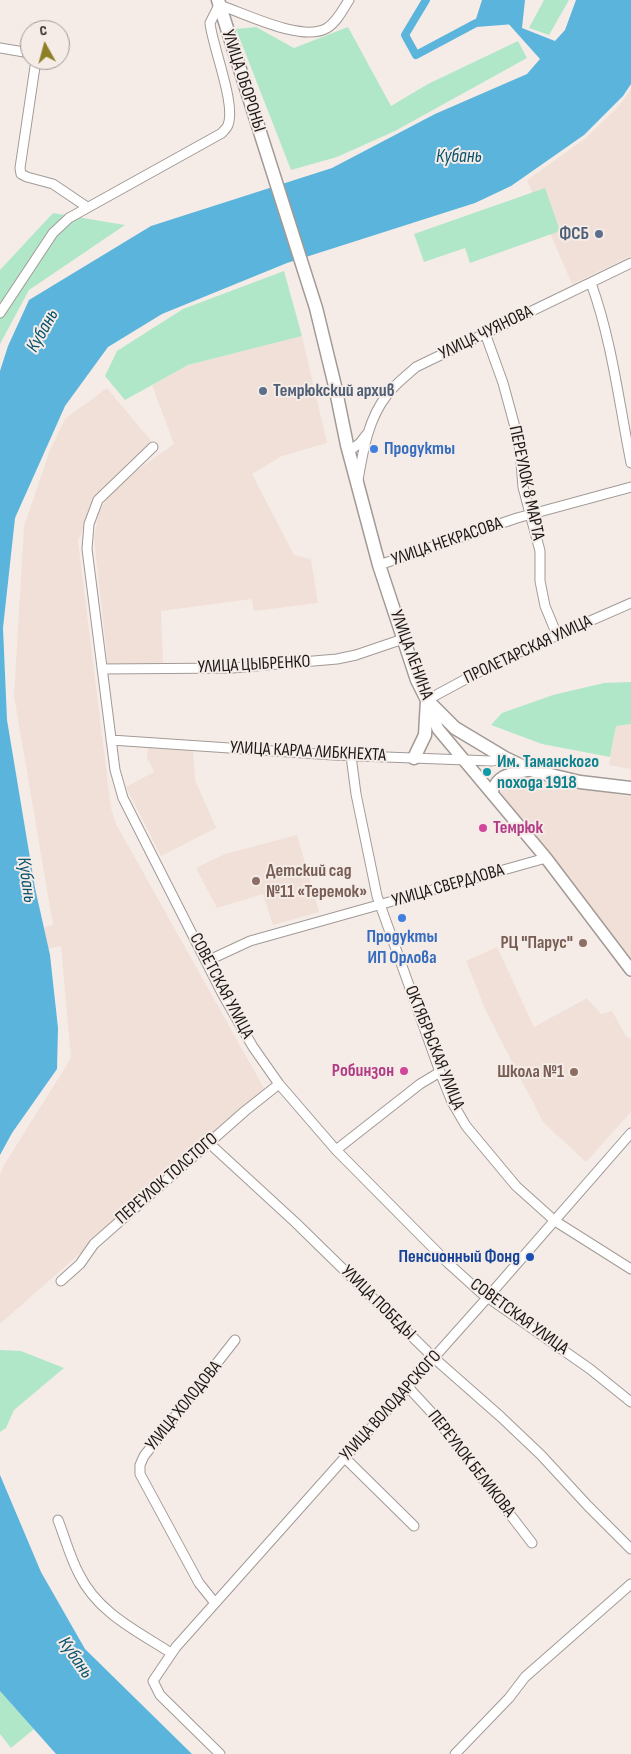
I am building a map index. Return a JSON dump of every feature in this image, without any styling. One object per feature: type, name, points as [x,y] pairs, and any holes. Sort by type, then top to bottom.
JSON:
[{"type":"main road","name":"УЛИЦА ОБОРОНЫ","points":[[218,2],[308,282]]},
{"type":"main road","name":"УЛИЦА ЛЕНИНА","points":[[308,282],[333,378],[348,452],[379,565],[417,680],[427,700]]},
{"type":"main road","points":[[414,758],[425,735],[427,700]]},
{"type":"main road","points":[[427,700],[455,728],[505,758],[530,770],[580,782],[631,788]]},
{"type":"street","points":[[0,313],[53,233],[69,218],[222,133],[227,127],[230,118],[225,82],[210,23],[218,2],[283,28],[304,32],[318,32],[328,27],[338,17],[349,0]]},
{"type":"street","points":[[0,48],[20,51]]},
{"type":"street","points":[[35,70],[20,168],[21,174],[53,184],[87,207]]},
{"type":"street","name":"УЛИЦА ЧУЯНОВА","points":[[348,452],[360,443],[368,432],[383,401],[398,382],[416,367],[631,263]]},
{"type":"street","points":[[591,283],[600,308],[608,343],[631,463]]},
{"type":"street","name":"ПЕРЕУЛОК 8 МАРТА","points":[[485,333],[512,414],[520,451],[524,487],[540,551],[540,581],[545,606],[556,635]]},
{"type":"street","name":"УЛИЦА ЧУЯНОВА","points":[[357,487],[368,432]]},
{"type":"street","name":"СОВЕТСКАЯ УЛИЦА","points":[[152,447],[98,500],[89,524],[87,549],[115,770],[123,798],[223,995],[253,1047],[279,1084],[336,1150],[448,1263],[487,1298],[590,1369],[631,1402]]},
{"type":"street","name":"УЛИЦА НЕКРАСОВА","points":[[379,565],[517,518],[631,487]]},
{"type":"street","name":"ПРОЛЕТАРСКАЯ УЛИЦА","points":[[427,700],[501,660],[631,603]]},
{"type":"street","name":"УЛИЦА ЦЫБРЕНКО","points":[[102,669],[232,668],[337,659],[356,655],[403,639]]},
{"type":"street","name":"УЛИЦА ЛЕНИНА","points":[[427,700],[438,729],[546,858],[631,970]]},
{"type":"street","name":"УЛИЦА КАРЛА ЛИБКНЕХТА","points":[[111,740],[351,756],[492,761],[505,758]]},
{"type":"street","name":"ОКТЯБРЬСКАЯ УЛИЦА","points":[[351,756],[356,794],[380,905],[452,1102],[466,1126],[516,1186],[555,1221],[631,1269]]},
{"type":"street","points":[[492,792],[500,778],[509,774],[530,770]]},
{"type":"street","name":"УЛИЦА СВЕРДЛОВА","points":[[207,961],[250,942],[546,858]]},
{"type":"street","points":[[336,1150],[420,1084],[440,1072]]},
{"type":"street","name":"ПЕРЕУЛОК ТОЛСТОГО","points":[[61,1281],[80,1264],[94,1244],[245,1111],[279,1084]]},
{"type":"street","name":"УЛИЦА ВОЛОДАРСКОГО","points":[[220,1754],[160,1695],[153,1681],[171,1653],[434,1358],[631,1133]]},
{"type":"street","name":"УЛИЦА ПОБЕДЫ","points":[[209,1143],[296,1222],[434,1358],[541,1455],[588,1506],[631,1548]]},
{"type":"street","name":"УЛИЦА ХОЛОДОВА","points":[[215,1603],[199,1583],[139,1470],[144,1456],[236,1340]]},
{"type":"street","name":"ПЕРЕУЛОК БЕЛИКОВА","points":[[408,1387],[432,1413],[532,1543]]},
{"type":"street","points":[[345,1458],[414,1526]]},
{"type":"street","points":[[58,1520],[79,1574],[94,1598],[112,1616],[171,1653]]},
{"type":"street","points":[[455,1754],[509,1698],[525,1677],[631,1584]]},
{"type":"shaded area","points":[[631,89],[631,256],[572,284],[527,180],[586,138],[619,106]]},
{"type":"shaded area","points":[[302,336],[327,443],[282,456],[252,474],[294,555],[311,559],[318,603],[254,611],[252,599],[161,611],[163,664],[108,665],[94,538],[99,512],[110,494],[122,481],[174,444],[152,385],[188,365]]},
{"type":"shaded area","points":[[107,388],[152,442],[96,497],[78,541],[111,808],[116,824],[265,1090],[0,1324],[0,1175],[4,1165],[71,1058],[61,946],[0,959],[0,938],[53,925],[14,696],[24,526],[50,450],[65,419]]},
{"type":"shaded area","points":[[631,724],[631,769],[609,765],[616,726]]},
{"type":"shaded area","points":[[148,746],[193,749],[195,780],[216,828],[161,856],[126,787],[154,772],[147,757]]},
{"type":"shaded area","points":[[508,778],[548,782],[631,797],[631,960],[501,793]]},
{"type":"shaded area","name":"Детский сад №11 «Теремок»","points":[[297,835],[319,912],[273,925],[263,894],[217,908],[196,868],[225,854]]},
{"type":"shaded area","name":"Школа №1","points":[[497,947],[534,1027],[587,998],[601,1014],[612,1011],[626,1036],[631,1039],[631,1112],[586,1162],[543,1122],[486,1011],[466,961]]},
{"type":"green space","points":[[544,0],[569,0],[549,35],[529,28]]},
{"type":"green space","points":[[256,27],[294,48],[348,27],[391,106],[428,84],[518,41],[527,58],[395,131],[337,157],[291,170],[236,29]]},
{"type":"green space","points":[[545,188],[560,231],[470,263],[465,248],[424,262],[414,234]]},
{"type":"green space","points":[[53,213],[125,225],[29,290],[0,344],[0,270]]},
{"type":"green space","points":[[284,271],[302,336],[188,365],[125,400],[105,376],[117,351],[183,309]]},
{"type":"green space","points":[[631,682],[631,724],[616,726],[610,757],[542,744],[491,725],[502,713],[553,695],[604,683]]},
{"type":"green space","points":[[0,1350],[21,1351],[64,1368],[14,1410],[6,1428],[0,1432]]},
{"type":"green space","points":[[0,1691],[34,1729],[11,1748],[0,1734]]},
{"type":"water","name":"Кубань","points":[[482,0],[525,0],[522,28],[555,41],[565,30],[576,0],[631,0],[631,84],[623,96],[584,135],[511,186],[475,203],[287,263],[162,314],[108,347],[65,406],[15,518],[3,628],[7,720],[35,888],[50,955],[58,1028],[57,1069],[12,1133],[0,1155],[0,371],[8,346],[29,300],[151,226],[332,168],[435,114],[527,74],[540,59],[506,21],[474,25]]},
{"type":"water","name":"Кубань","points":[[0,1475],[41,1572],[85,1649],[192,1754],[56,1754],[0,1691]]},
{"type":"waterway","points":[[426,0],[405,35],[416,55],[476,23],[514,20]]},
{"type":"place","name":"ФСБ","points":[[599,234]]},
{"type":"place","name":"Темрюкский архив","points":[[263,391]]},
{"type":"place","name":"Продукты","points":[[374,449]]},
{"type":"place","name":"Им. Таманского похода 1918","points":[[487,772]]},
{"type":"place","name":"Темрюк","points":[[483,828]]},
{"type":"place","name":"Детский сад №11 «Теремок»","points":[[256,881]]},
{"type":"place","name":"Продукты ИП Орлова","points":[[402,918]]},
{"type":"place","name":"РЦ \"Парус\"","points":[[583,943]]},
{"type":"place","name":"Робинзон","points":[[404,1071]]},
{"type":"place","name":"Школа №1","points":[[574,1072]]},
{"type":"place","name":"Пенсионный Фонд","points":[[530,1257]]}]
